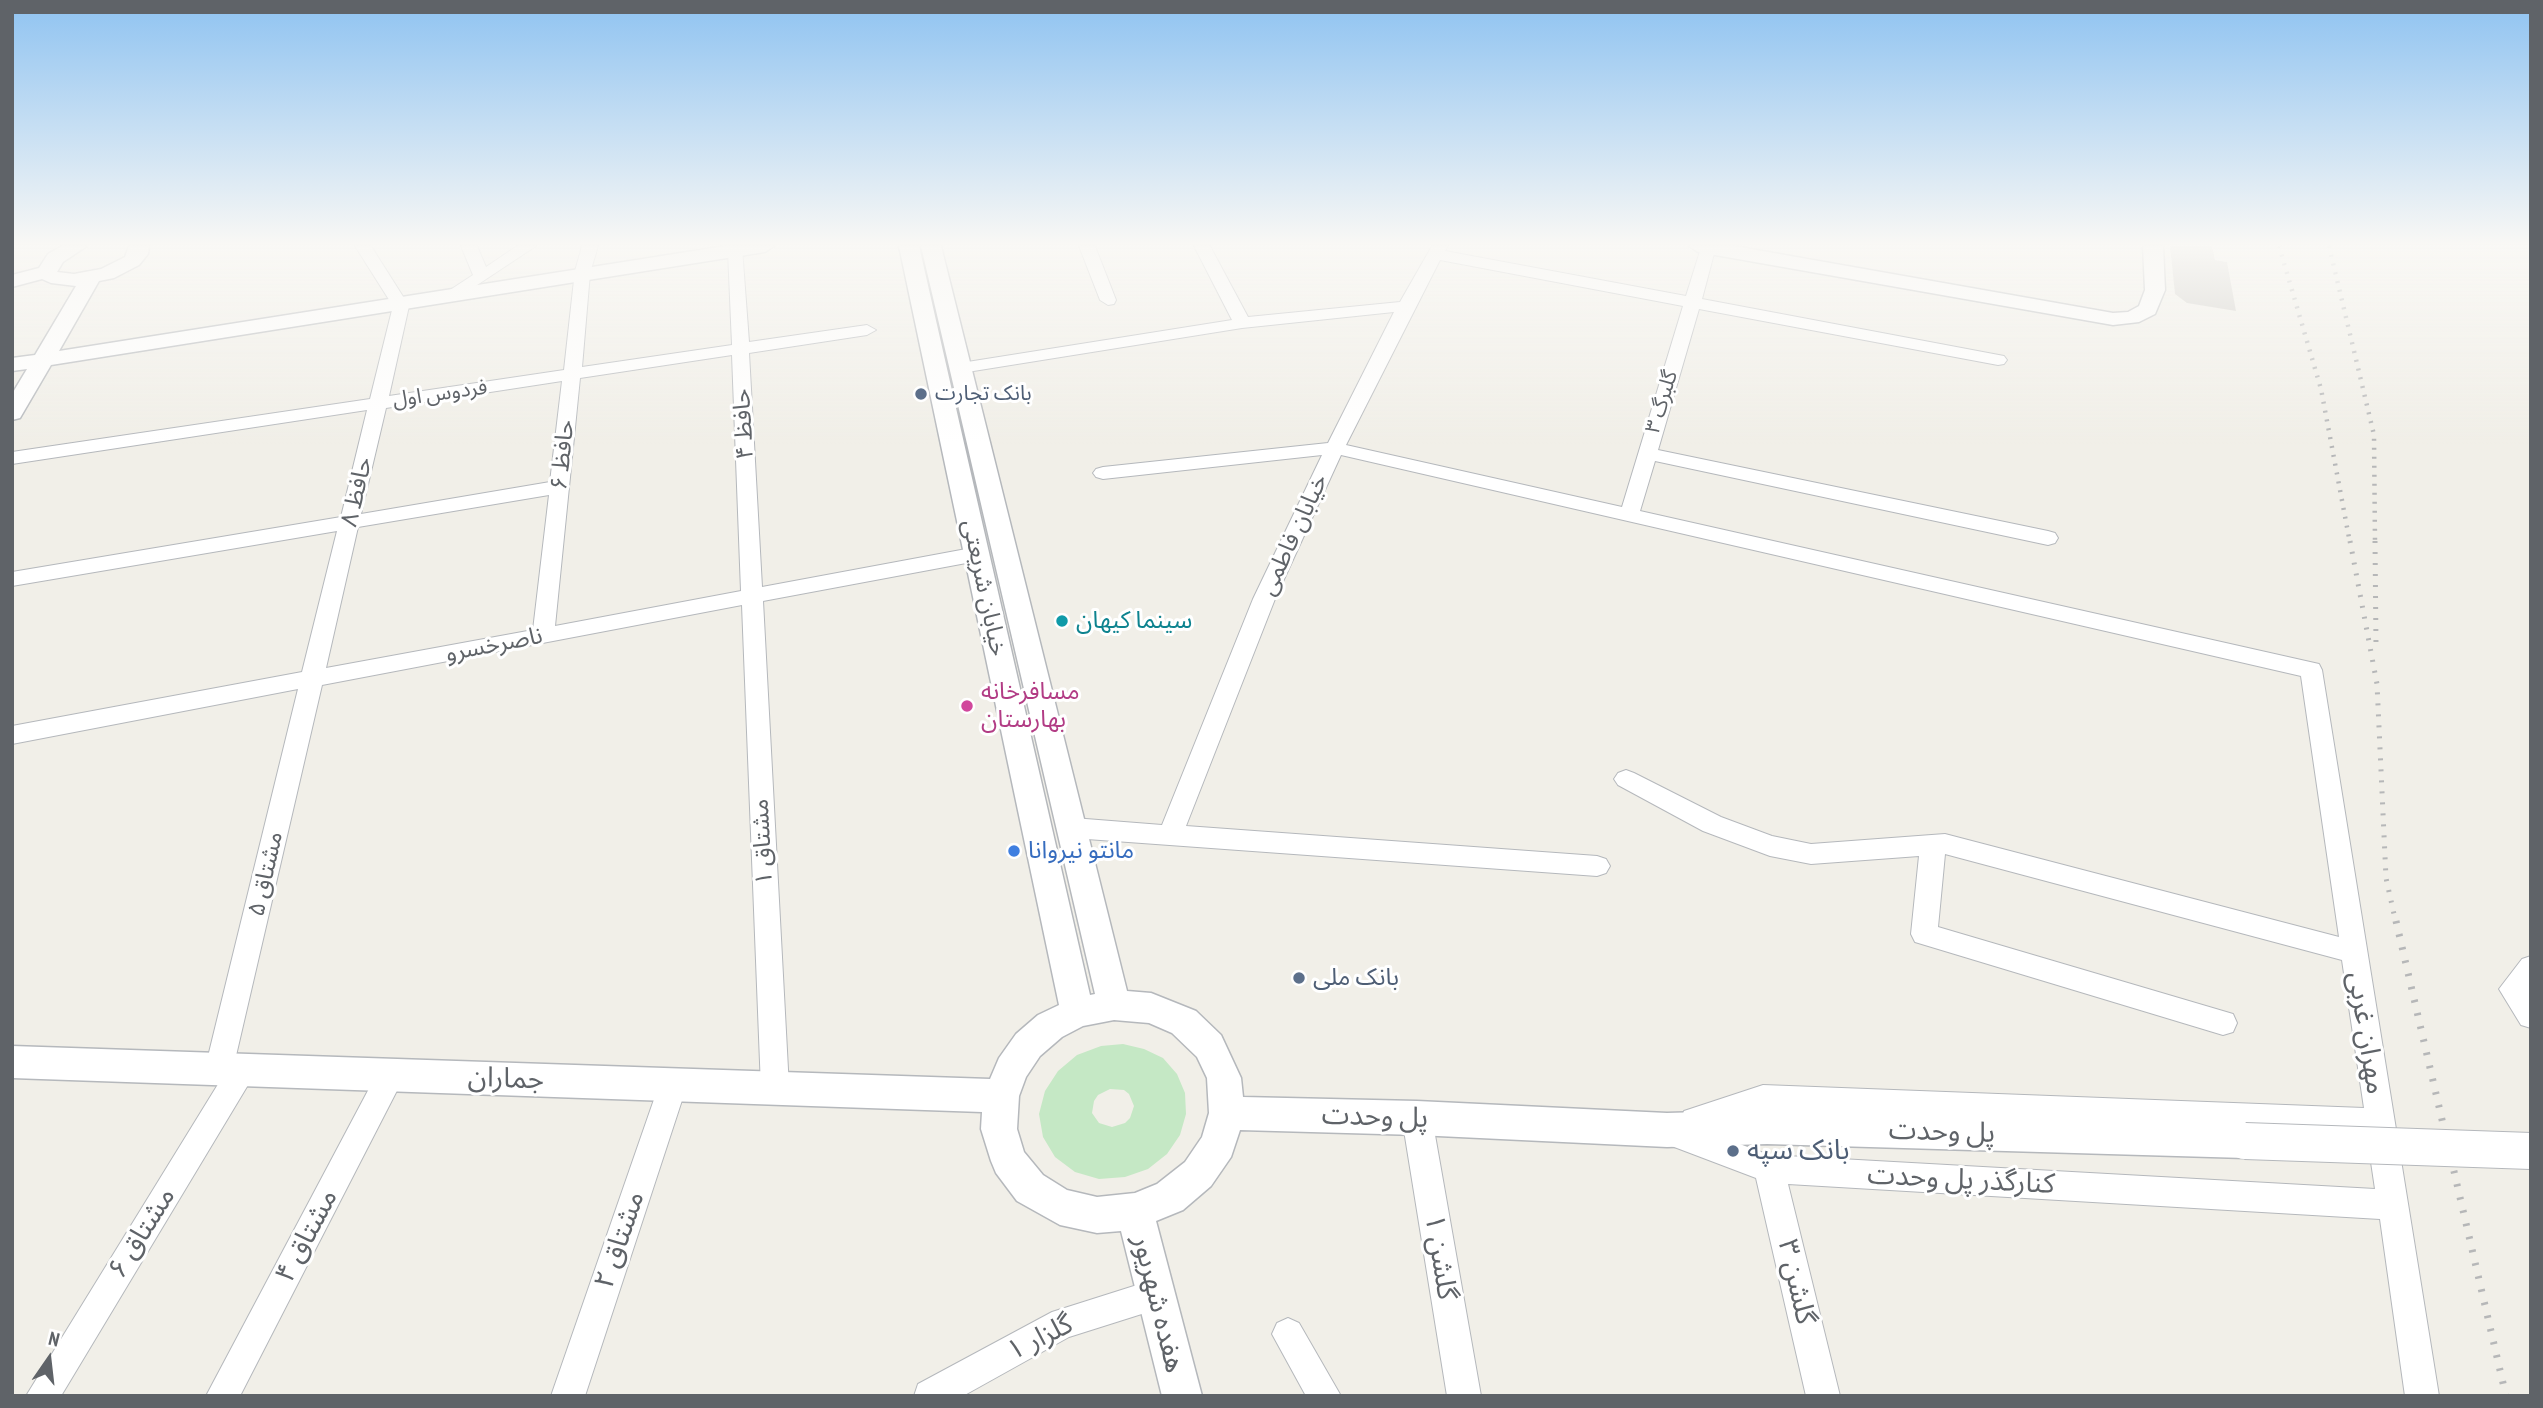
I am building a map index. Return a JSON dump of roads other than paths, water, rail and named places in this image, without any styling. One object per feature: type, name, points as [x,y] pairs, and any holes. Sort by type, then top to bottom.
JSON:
[{"type":"street","points":[[12,413],[71,312]]},
{"type":"street","points":[[12,365],[363,312]]},
{"type":"street","name":"حافظ ۸","points":[[312,679],[400,312]]},
{"type":"street","name":"حافظ ۶","points":[[543,636],[579,312]]},
{"type":"street","name":"حافظ ۴","points":[[739,312],[752,596]]},
{"type":"street","name":"خیابان شریعتی","points":[[923,312],[1077,1012]]},
{"type":"street","name":"خیابان شریعتی","points":[[947,312],[1114,1005]]},
{"type":"street","points":[[1236,312],[1242,323]]},
{"type":"street","points":[[961,369],[1242,323],[1351,312]]},
{"type":"street","name":"خیابان فاطمی","points":[[1171,834],[1264,599],[1403,312]]},
{"type":"street","name":"گلبرگ ۳","points":[[1629,515],[1690,312]]},
{"type":"street","points":[[1740,312],[1998,360]]},
{"type":"street","points":[[2071,312],[2113,319],[2132,318],[2145,312]]},
{"type":"street","name":"فردوس اول","points":[[12,458],[867,330]]},
{"type":"street","points":[[1103,473],[1335,448],[1629,515]]},
{"type":"street","points":[[1647,454],[2048,538]]},
{"type":"street","points":[[12,579],[559,487]]},
{"type":"street","name":"مهران غربی","points":[[1629,515],[2311,670],[2422,1396]]},
{"type":"street","name":"ناصرخسرو","points":[[12,736],[976,554]]},
{"type":"street","name":"مشتاق ۱","points":[[752,596],[775,1088]]},
{"type":"street","name":"مشتاق ۵","points":[[231,1070],[312,679]]},
{"type":"street","points":[[1626,779],[1712,824],[1770,846],[1811,854],[1945,844],[2354,952]]},
{"type":"street","points":[[1073,828],[1597,866]]},
{"type":"street","points":[[1933,845],[1924,934],[2223,1023]]},
{"type":"street","points":[[2531,967],[2513,989],[2531,1016]]},
{"type":"street","points":[[1114,1005],[1151,1008],[1184,1022],[1209,1046],[1224,1078],[1227,1113],[1218,1145],[1198,1174],[1170,1197],[1135,1211],[1097,1215],[1060,1207],[1030,1188],[1009,1161],[999,1129],[1001,1096],[1011,1069],[1028,1045],[1050,1026],[1077,1012],[1114,1005]]},
{"type":"street","name":"جماران","points":[[12,1062],[1001,1096]]},
{"type":"street","name":"مشتاق ۶","points":[[42,1396],[231,1070]]},
{"type":"street","name":"مشتاق ۴","points":[[222,1396],[391,1075]]},
{"type":"street","name":"مشتاق ۲","points":[[568,1396],[673,1085]]},
{"type":"street","points":[[1667,1130],[1763,1098],[2380,1122]]},
{"type":"street","name":"پل وحدت","points":[[1227,1113],[1417,1118],[1667,1130],[1767,1127],[2531,1151]]},
{"type":"street","name":"گلشن ۱","points":[[1417,1118],[1464,1396]]},
{"type":"street","name":"کنارگذر پل وحدت","points":[[1667,1130],[1769,1169],[2393,1205]]},
{"type":"street","name":"گلشن ۳","points":[[1769,1169],[1823,1396]]},
{"type":"street","name":"هفده شهریور","points":[[1135,1211],[1182,1396]]},
{"type":"street","name":"گلزار ۱","points":[[930,1396],[1063,1323],[1156,1295]]},
{"type":"street","points":[[1287,1334],[1325,1396]]},
{"type":"railway","points":[[2298,312],[2321,389],[2350,543]]},
{"type":"railway","points":[[2345,312],[2374,435],[2375,543]]},
{"type":"railway","points":[[2350,541],[2377,684],[2386,878],[2396,923]]},
{"type":"railway","points":[[2375,541],[2376,645]]},
{"type":"railway","points":[[2396,921],[2506,1396]]},
{"type":"place","name":"بانک تجارت","points":[[921,394]]},
{"type":"place","name":"سینما کیهان","points":[[1062,621]]},
{"type":"place","name":"مسافرخانه بهارستان","points":[[967,706]]},
{"type":"place","name":"مانتو نیروانا","points":[[1014,851]]},
{"type":"place","name":"بانک ملی","points":[[1299,978]]},
{"type":"place","name":"بانک سپه","points":[[1733,1151]]}]
